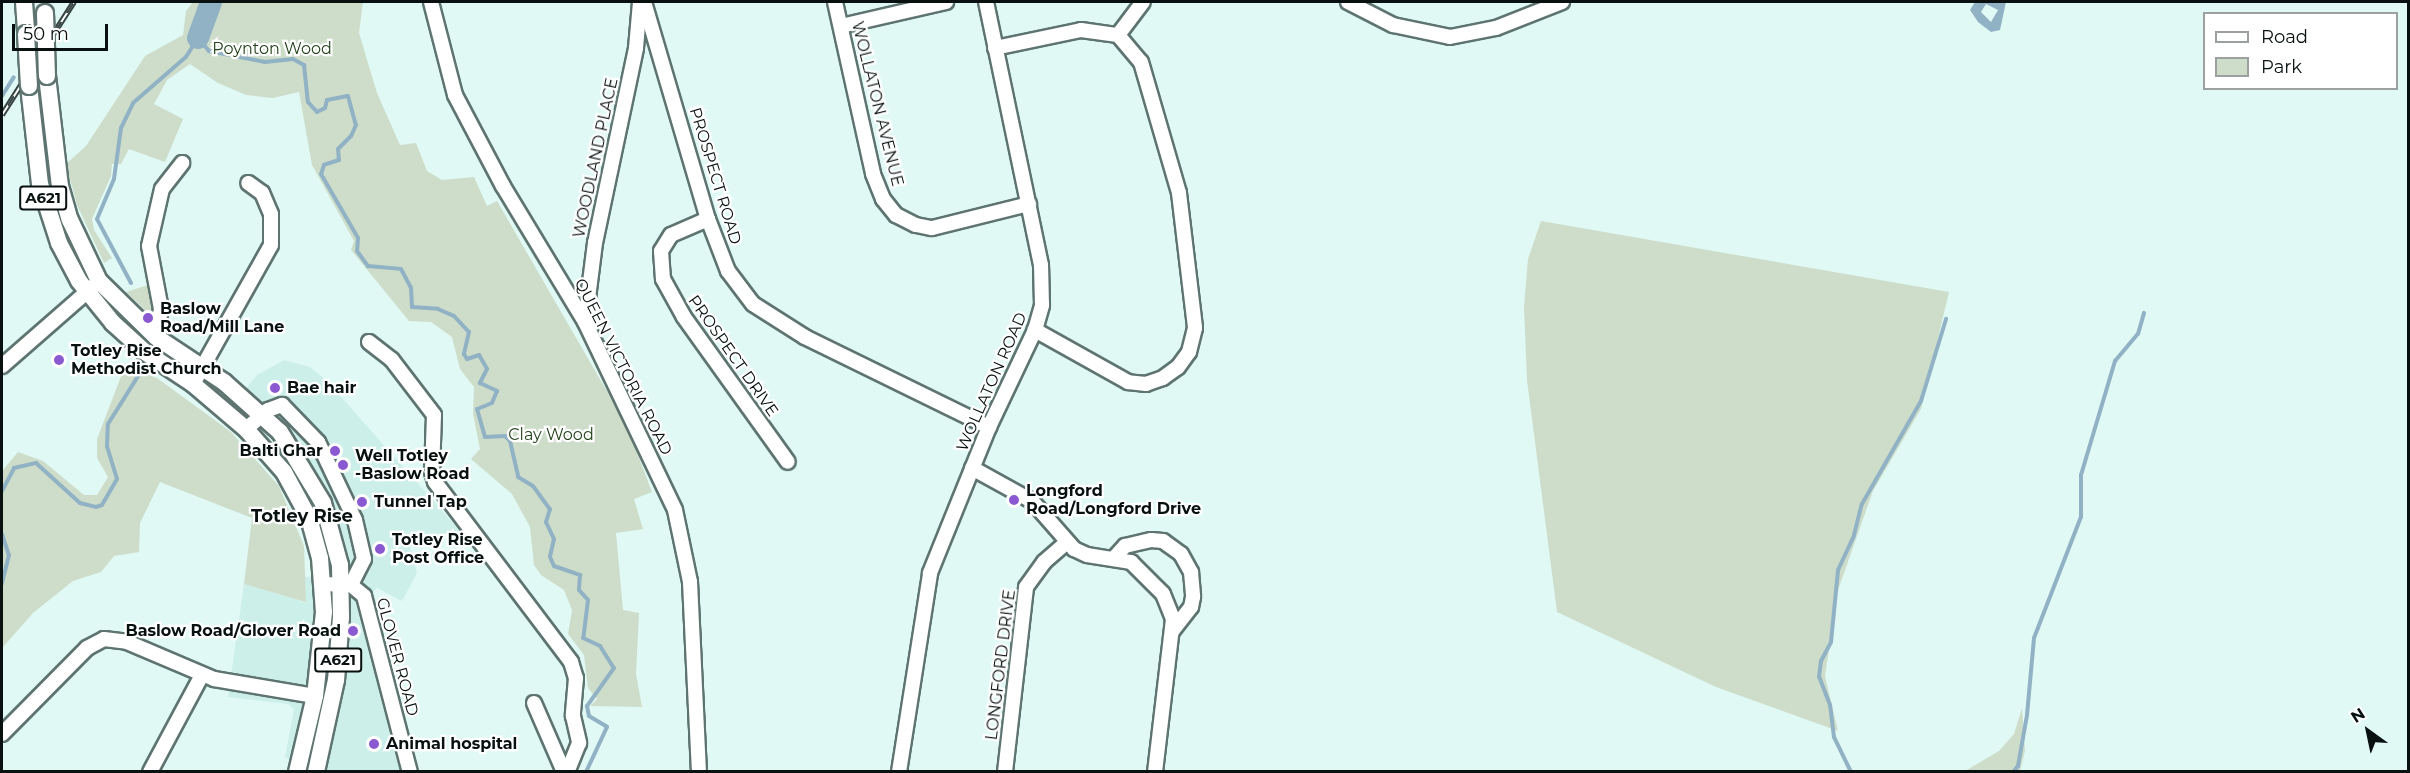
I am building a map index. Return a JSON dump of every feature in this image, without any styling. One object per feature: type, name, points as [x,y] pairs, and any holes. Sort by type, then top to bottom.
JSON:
[{"type":"main road","name":"A621","points":[[24,2],[35,159],[46,207],[66,259],[87,292],[145,352],[193,384],[246,429],[284,472],[303,504],[319,554],[323,584],[315,696],[297,771]]},
{"type":"main road","name":"A621","points":[[44,7],[47,76],[57,174],[70,219],[99,280],[156,337],[202,367],[280,432],[315,485],[336,541],[346,585],[336,681],[316,771]]},
{"type":"street","name":"QUEEN VICTORIA ROAD","points":[[431,2],[455,96],[503,186],[585,322],[675,510],[690,582],[699,771]]},
{"type":"street","name":"WOODLAND PLACE","points":[[585,322],[595,243],[636,48],[642,2]]},
{"type":"street","name":"PROSPECT ROAD","points":[[642,2],[658,46],[708,219],[728,271],[753,304],[805,337],[989,427]]},
{"type":"street","name":"WOLLATON AVENUE","points":[[835,2],[873,174],[883,199],[896,214],[916,225],[932,228],[1029,204]]},
{"type":"street","points":[[841,26],[946,2]]},
{"type":"street","name":"WOLLATON ROAD","points":[[899,771],[930,573],[989,427],[1035,330],[1043,284],[1029,204],[986,2]]},
{"type":"street","points":[[1118,35],[1143,2]]},
{"type":"street","points":[[1348,6],[1393,25],[1450,37],[1496,28],[1562,2]]},
{"type":"street","points":[[995,48],[1080,30],[1118,35],[1141,62],[1179,193],[1194,311],[1189,352],[1163,378],[1146,384],[1128,382],[1035,330]]},
{"type":"street","points":[[636,48],[658,46]]},
{"type":"street","points":[[156,337],[161,309],[149,246],[162,189],[182,163]]},
{"type":"street","points":[[193,384],[273,240],[273,221],[267,202],[248,183]]},
{"type":"street","name":"PROSPECT DRIVE","points":[[708,219],[671,235],[661,251],[663,279],[684,317],[788,462]]},
{"type":"street","points":[[2,366],[99,280]]},
{"type":"street","points":[[369,342],[392,360],[434,415],[435,482],[571,662],[576,678],[573,716],[579,743],[565,771]]},
{"type":"street","points":[[246,429],[261,414],[282,405],[289,408],[318,442],[332,467],[355,520],[364,559],[346,585],[323,584]]},
{"type":"street","points":[[972,468],[1032,501],[1066,543],[1087,555],[1115,557],[1141,569],[1163,594],[1171,608],[1172,631],[1155,771]]},
{"type":"street","points":[[1115,557],[1125,546],[1151,540],[1163,541],[1181,554],[1191,572],[1193,597],[1191,607],[1172,631]]},
{"type":"street","name":"LONGFORD DRIVE","points":[[1005,771],[1026,587],[1044,562],[1066,543]]},
{"type":"street","name":"GLOVER ROAD","points":[[346,585],[360,589],[367,603],[410,771]]},
{"type":"street","points":[[2,734],[87,648],[104,639],[127,642],[202,675],[315,696]]},
{"type":"street","points":[[150,771],[202,675]]},
{"type":"street","points":[[534,703],[565,771]]},
{"type":"shaded area","points":[[1975,2],[2006,2],[2000,30],[1991,32],[1978,22],[1970,10]],"holes":[[[1986,4],[1998,10],[1991,22],[1981,12]]]},
{"type":"shaded area","points":[[284,360],[310,367],[327,381],[460,531],[409,544],[417,573],[402,601],[377,588],[373,591],[419,771],[315,771],[285,757],[294,709],[288,704],[228,697],[244,584],[306,602],[305,577],[348,575],[332,508],[243,392],[257,375]]},
{"type":"green space","name":"Clay Wood","points":[[193,2],[363,2],[359,33],[377,93],[400,145],[416,143],[427,171],[442,180],[474,177],[487,206],[497,201],[627,426],[652,492],[634,499],[643,529],[616,533],[623,610],[639,613],[636,674],[642,707],[590,706],[597,699],[588,688],[584,655],[568,634],[572,610],[564,590],[541,575],[534,565],[530,527],[512,494],[471,459],[480,449],[473,414],[474,387],[460,369],[452,337],[431,322],[409,321],[351,250],[354,241],[312,165],[299,92],[273,98],[246,95],[218,83],[190,64],[167,80],[154,104],[183,119],[165,162],[129,149],[121,164],[112,164],[111,176],[92,219],[94,230],[112,258],[104,263],[77,205],[66,164],[86,146],[145,56],[183,35],[186,11]]},
{"type":"green space","points":[[1541,221],[1949,292],[1921,409],[1873,491],[1838,590],[1825,676],[1838,731],[1716,687],[1557,612],[1527,380],[1524,306],[1528,259]]},
{"type":"green space","points":[[151,284],[158,309],[155,320],[126,292]]},
{"type":"green space","points":[[125,366],[157,378],[231,432],[279,486],[304,546],[306,602],[244,584],[252,518],[160,482],[140,523],[139,552],[114,556],[101,572],[73,581],[33,613],[2,648],[3,470],[18,452],[43,461],[84,495],[97,495],[108,477],[97,458],[97,439]]},
{"type":"green space","points":[[2022,708],[2025,751],[2020,771],[1965,771],[1999,751],[2014,734]]},
{"type":"waterway","points":[[198,38],[211,2]]},
{"type":"waterway","points":[[198,38],[209,51],[265,62],[293,59],[304,65],[308,102],[317,112],[325,108],[327,100],[348,96],[356,125],[351,136],[338,149],[339,160],[324,165],[321,174],[358,238],[357,251],[368,266],[401,269],[411,288],[412,307],[438,309],[454,316],[469,332],[464,354],[467,359],[479,355],[487,369],[480,383],[497,391],[492,403],[477,409],[485,437],[505,436],[510,441],[518,477],[533,486],[550,509],[546,522],[554,539],[550,557],[554,566],[580,575],[579,590],[588,600],[583,638],[600,646],[614,668],[587,706],[589,716],[607,727],[586,772]]},
{"type":"waterway","points":[[131,283],[97,219],[114,179],[121,128],[133,103],[186,57],[198,38]]},
{"type":"waterway","points":[[2,96],[14,77]]},
{"type":"waterway","points":[[2013,772],[2018,766],[2027,715],[2034,638],[2081,517],[2081,475],[2115,361],[2138,334],[2144,313]]},
{"type":"waterway","points":[[1851,772],[1834,737],[1830,705],[1819,677],[1821,661],[1831,642],[1838,570],[1854,535],[1862,504],[1921,401],[1946,319]]},
{"type":"waterway","points":[[2,491],[14,468],[36,463],[80,503],[96,507],[102,505],[117,479],[107,447],[108,424],[140,373]]},
{"type":"waterway","points":[[2,534],[9,555],[2,584]]},
{"type":"railway","points":[[2,115],[74,2]]},
{"type":"place","name":"Baslow Road/Mill Lane","points":[[148,318]]},
{"type":"place","name":"Totley Rise Methodist Church","points":[[59,360]]},
{"type":"place","name":"Bae hair","points":[[275,388]]},
{"type":"place","name":"Balti Ghar","points":[[335,451]]},
{"type":"place","name":"Well Totley -Baslow Road","points":[[343,465]]},
{"type":"place","name":"Longford Road/Longford Drive","points":[[1014,500]]},
{"type":"place","name":"Tunnel Tap","points":[[362,502]]},
{"type":"place","name":"Totley Rise Post Office","points":[[380,549]]},
{"type":"place","name":"Baslow Road/Glover Road","points":[[353,631]]},
{"type":"place","name":"Animal hospital","points":[[374,744]]},
{"type":"district","name":"Totley Rise","points":[[302,516]]},
{"type":"park label","name":"Poynton Wood","points":[[272,49]]}]
